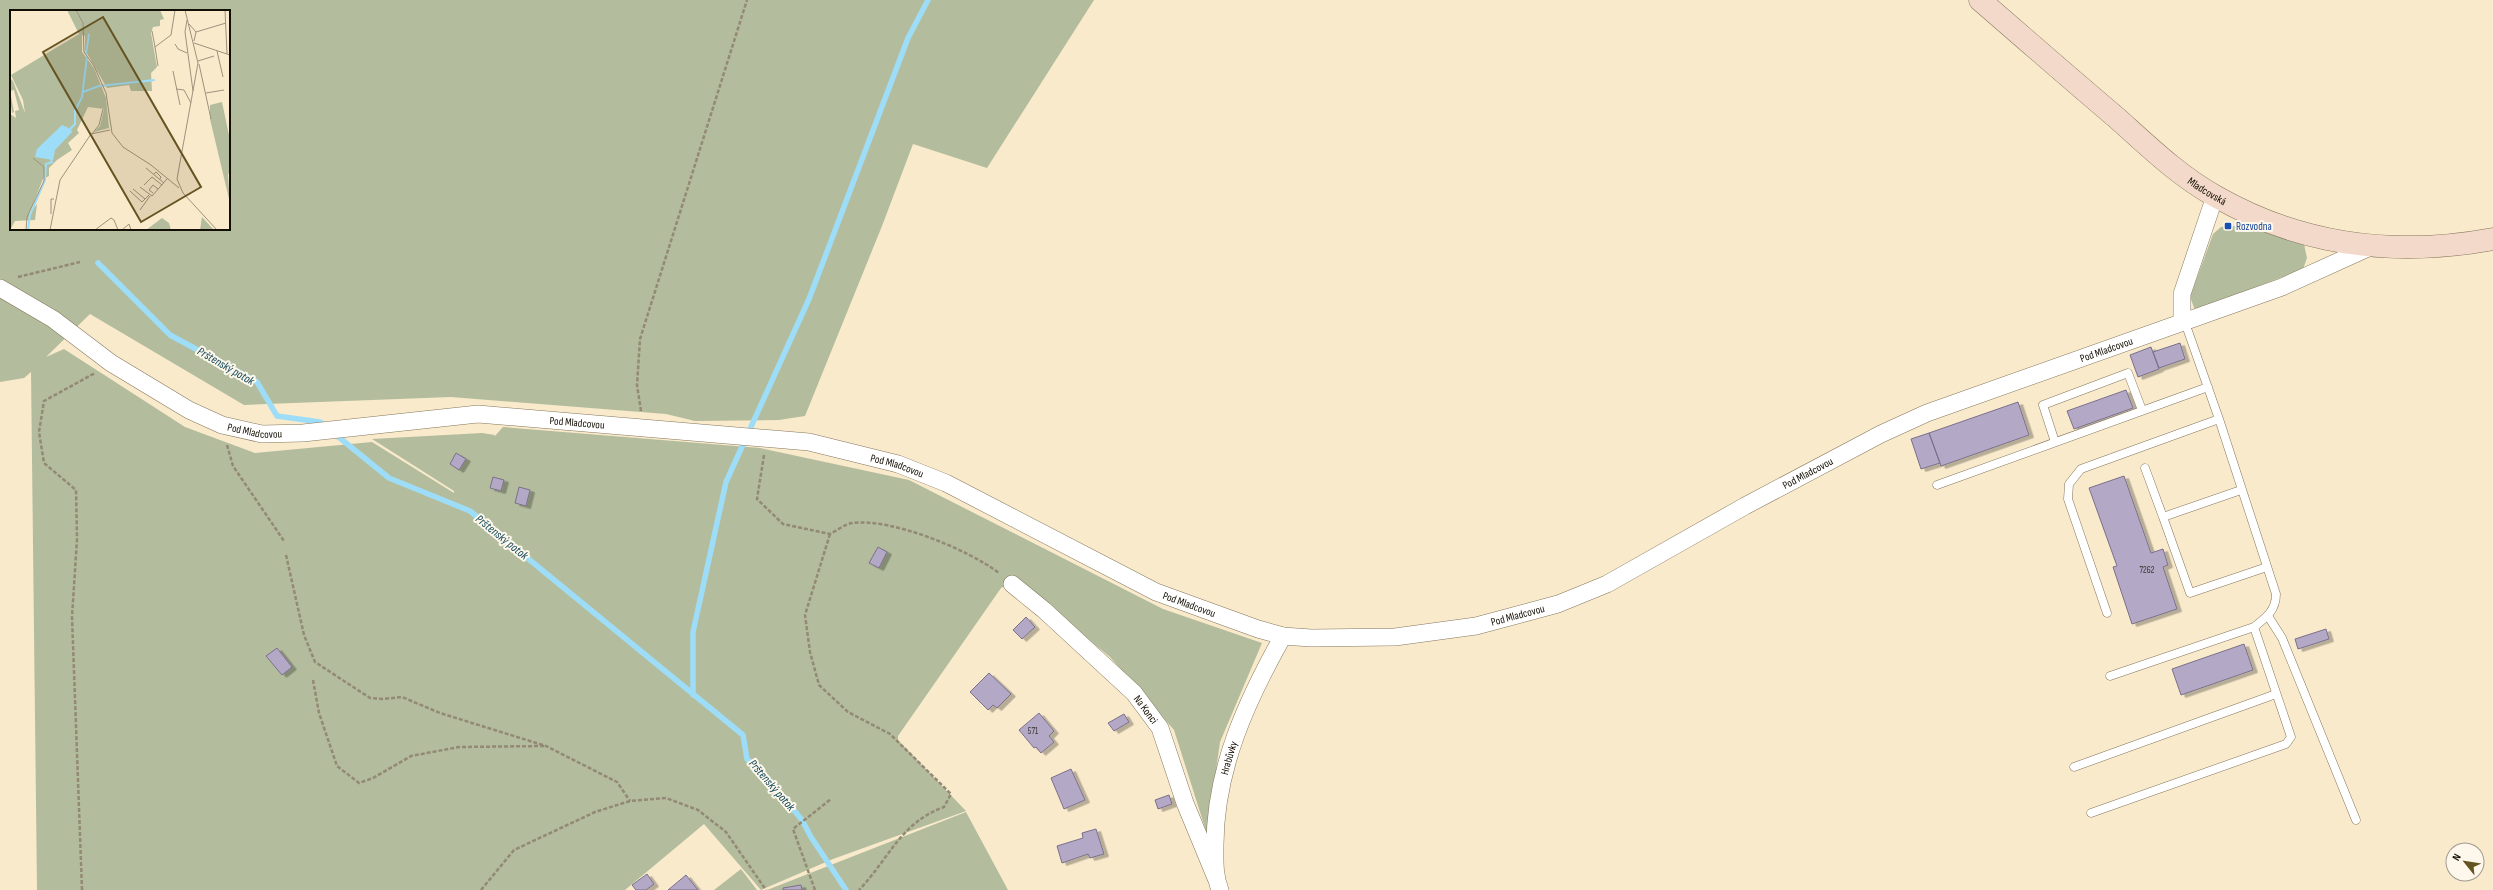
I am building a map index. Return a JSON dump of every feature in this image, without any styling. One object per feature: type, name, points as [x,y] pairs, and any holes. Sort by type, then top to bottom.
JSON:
[{"type":"street","name":"Mladcovská","points":[[1980,0],[2164,160],[2215,196],[2249,214],[2322,238],[2370,247],[2445,247],[2493,239]]},
{"type":"street","points":[[2185,326],[2182,294],[2215,196]]},
{"type":"street","name":"Pod Mladcovou","points":[[3,289],[53,319],[111,363],[189,410],[222,425],[262,434],[302,433],[478,414],[808,442],[898,464],[946,483],[1156,592],[1258,629],[1283,636],[1338,639],[1395,637],[1476,626],[1558,604],[1607,584],[1745,506],[1888,431],[1927,413],[2185,326],[2282,287],[2370,247]]},
{"type":"street","name":"Na Konci","points":[[1012,584],[1044,610],[1134,693],[1160,728],[1185,803],[1218,884]]},
{"type":"street","name":"Hrabůvky","points":[[1218,884],[1218,797],[1227,761],[1246,708],[1283,636]]},
{"type":"lane","points":[[2110,676],[2254,627],[2268,616],[2276,604],[2276,594],[2219,419],[2185,326]]},
{"type":"lane","points":[[2056,442],[2043,405],[2128,373],[2142,410]]},
{"type":"lane","points":[[1937,485],[2208,386]]},
{"type":"lane","points":[[2107,613],[2068,500],[2069,484],[2081,469],[2219,419]]},
{"type":"lane","points":[[2144,468],[2190,593],[2267,566]]},
{"type":"lane","points":[[2163,517],[2241,490]]},
{"type":"lane","points":[[2268,616],[2282,638],[2356,820]]},
{"type":"lane","points":[[2091,813],[2286,744],[2290,737],[2254,627]]},
{"type":"lane","points":[[2074,767],[2276,694]]},
{"type":"path","points":[[645,429],[637,385],[640,339],[747,0]]},
{"type":"path","points":[[3,289],[14,278],[80,262]]},
{"type":"path","points":[[82,890],[72,617],[77,538],[76,490],[44,463],[39,432],[44,401],[111,363]]},
{"type":"path","points":[[222,425],[233,466],[284,541]]},
{"type":"path","points":[[767,439],[757,499],[784,524],[830,534],[851,523],[886,524],[981,559],[1012,584]]},
{"type":"path","points":[[830,534],[805,616],[810,652],[819,685],[848,712],[890,734],[951,794],[944,807],[925,814],[901,836],[859,890]]},
{"type":"path","points":[[286,555],[304,635],[315,662],[370,698],[383,699],[402,697],[440,713],[546,746],[617,782],[630,801]]},
{"type":"path","points":[[313,680],[319,713],[338,766],[359,783],[373,778],[411,756],[459,747],[546,746]]},
{"type":"path","points":[[481,890],[514,850],[595,812],[630,801],[666,798],[698,810],[726,832],[766,890]]},
{"type":"path","points":[[815,890],[793,829],[831,799]]},
{"type":"green space","points":[[0,0],[1094,0],[987,168],[913,144],[882,226],[805,416],[779,420],[695,421],[666,414],[451,397],[244,405],[90,314],[46,357],[64,349],[185,427],[255,453],[372,442],[454,493],[454,491],[372,439],[482,433],[495,435],[494,437],[503,427],[760,448],[909,480],[1163,609],[1262,643],[1220,742],[1207,834],[1174,730],[1110,657],[1016,580],[1001,588],[898,736],[898,740],[966,811],[833,859],[761,890],[704,824],[625,890],[37,890],[31,372],[24,378],[0,382]]},
{"type":"green space","points":[[2246,225],[2304,244],[2307,258],[2303,269],[2195,310],[2190,297],[2213,234],[2221,227]]},
{"type":"green space","points":[[966,812],[1008,890],[767,890]]},
{"type":"green space","points":[[741,869],[757,890],[714,890]]},
{"type":"building","points":[[2180,343],[2185,359],[2159,368],[2153,352]]},
{"type":"building","points":[[2151,347],[2159,369],[2138,377],[2130,355]]},
{"type":"building","points":[[2126,390],[2133,408],[2074,429],[2067,411]]},
{"type":"building","points":[[2018,402],[2029,435],[1941,466],[1929,433]]},
{"type":"building","points":[[1929,433],[1940,463],[1921,469],[1911,439]]},
{"type":"building","points":[[456,453],[466,459],[459,470],[450,464]]},
{"type":"building","points":[[2124,476],[2151,553],[2163,549],[2168,565],[2163,567],[2177,609],[2132,624],[2113,567],[2117,566],[2089,488]]},
{"type":"building","points":[[493,477],[504,480],[501,491],[490,488]]},
{"type":"building","points":[[519,487],[530,490],[526,506],[515,503]]},
{"type":"building","points":[[878,547],[887,552],[879,568],[869,563]]},
{"type":"building","points":[[1026,617],[1035,627],[1022,639],[1013,630]]},
{"type":"building","points":[[2326,629],[2329,639],[2298,649],[2295,639]]},
{"type":"building","points":[[2244,644],[2253,670],[2181,695],[2172,669]]},
{"type":"building","points":[[277,648],[292,667],[282,675],[266,656]]},
{"type":"building","points":[[989,673],[1011,694],[997,708],[993,705],[988,710],[970,692]]},
{"type":"building","points":[[1039,713],[1054,731],[1049,736],[1054,742],[1041,753],[1036,747],[1034,748],[1019,730]]},
{"type":"building","points":[[1124,714],[1129,722],[1114,731],[1108,723]]},
{"type":"building","points":[[1071,769],[1085,800],[1064,809],[1051,778]]},
{"type":"building","points":[[1169,795],[1172,804],[1158,809],[1155,800]]},
{"type":"building","points":[[1096,829],[1104,854],[1090,858],[1088,854],[1062,863],[1057,846],[1083,838],[1082,833]]},
{"type":"building","points":[[647,874],[654,884],[646,890],[636,890],[632,885]]},
{"type":"building","points":[[686,875],[698,890],[668,890]]},
{"type":"building","points":[[801,885],[802,890],[783,890],[783,888]]},
{"type":"waterway","points":[[693,695],[693,632],[726,482],[809,299],[908,38],[928,0]]},
{"type":"waterway","name":"Prštenský potok","points":[[98,263],[170,335],[257,382],[277,416],[320,422],[325,426]]},
{"type":"waterway","name":"Prštenský potok","points":[[335,434],[389,478],[470,511],[743,735],[747,759],[763,773],[802,820],[811,837],[846,890]]},
{"type":"place","name":"Rozvodna","points":[[2228,226]]}]
